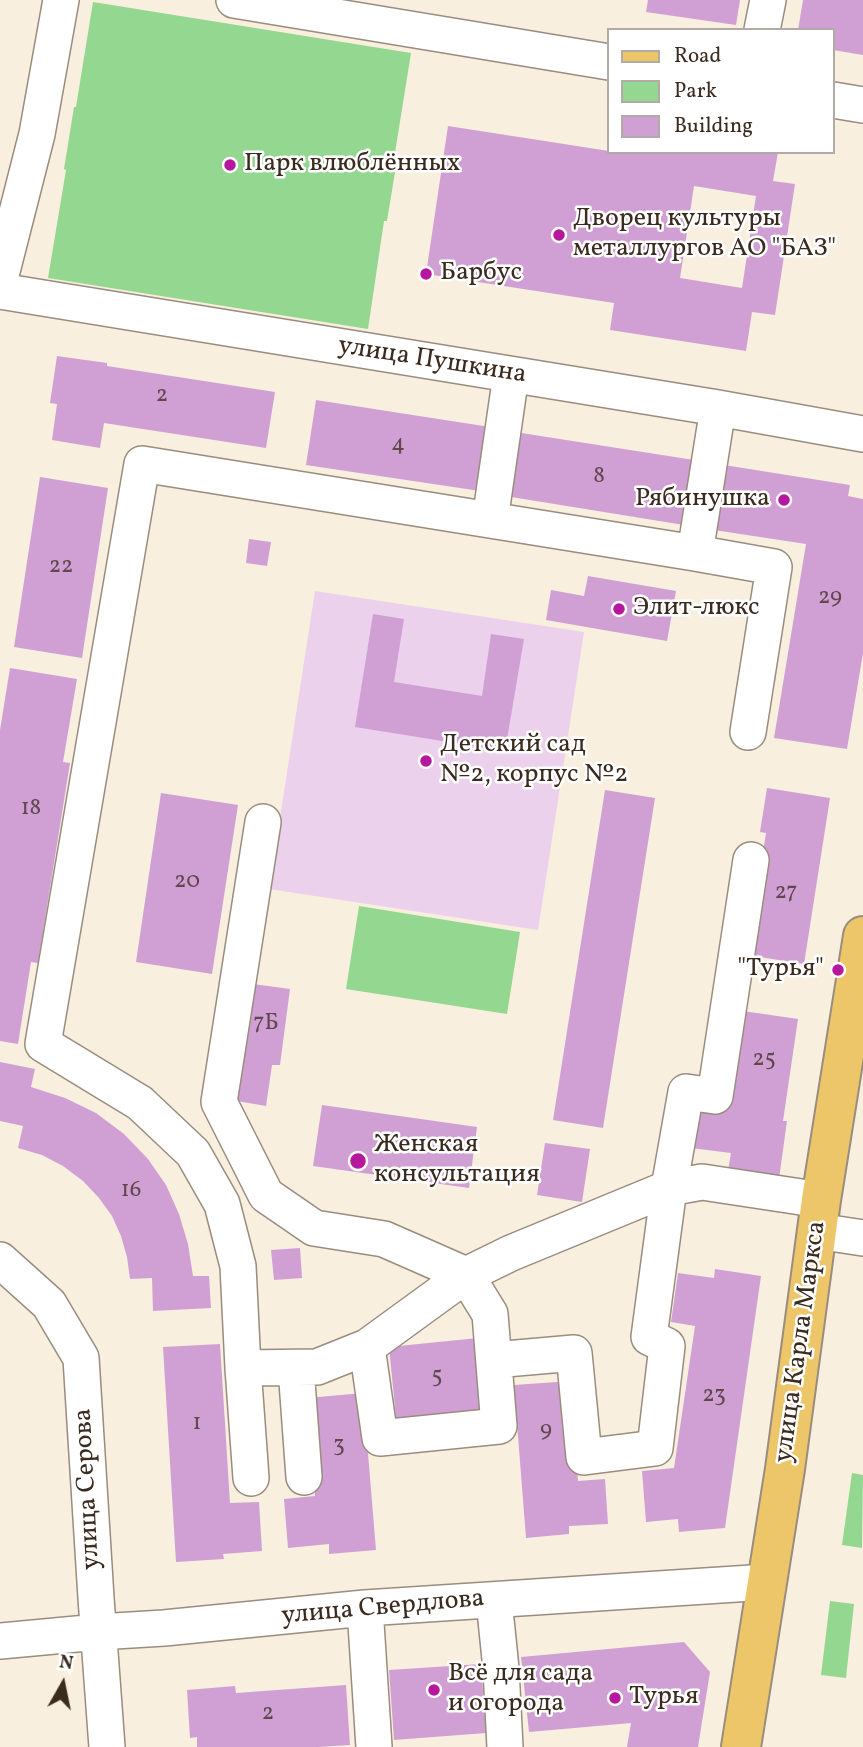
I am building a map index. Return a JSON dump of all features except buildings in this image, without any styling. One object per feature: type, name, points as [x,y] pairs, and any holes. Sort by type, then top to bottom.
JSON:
[{"type":"main road","name":"улица Карла Маркса","points":[[741,1747],[785,1469],[819,1216],[863,936]]},
{"type":"street","points":[[234,0],[608,62]]},
{"type":"street","points":[[762,28],[768,0]]},
{"type":"street","points":[[4,265],[37,134],[60,8]]},
{"type":"street","points":[[835,100],[863,105]]},
{"type":"street","name":"улица Пушкина","points":[[0,291],[863,434]]},
{"type":"street","points":[[490,520],[511,375]]},
{"type":"street","points":[[695,553],[718,408]]},
{"type":"street","points":[[251,1478],[238,1266],[222,1204],[193,1153],[141,1103],[43,1044],[142,464],[774,567],[747,732]]},
{"type":"street","points":[[263,822],[219,1102],[266,1195],[314,1228],[384,1239],[466,1275],[490,1314],[499,1426],[380,1438],[367,1347]]},
{"type":"street","points":[[494,1360],[574,1353],[584,1457],[655,1448],[667,1346],[649,1337],[669,1188],[686,1092],[715,1096],[751,860]]},
{"type":"street","points":[[243,1368],[317,1367],[367,1347],[466,1275],[511,1253],[669,1188],[702,1182],[819,1216],[863,1238]]},
{"type":"street","name":"улица Серова","points":[[0,1260],[49,1304],[81,1358],[107,1747]]},
{"type":"street","points":[[296,1368],[304,1477]]},
{"type":"street","name":"улица Свердлова","points":[[0,1640],[164,1628],[365,1608],[767,1582]]},
{"type":"street","points":[[494,1600],[505,1747]]},
{"type":"street","points":[[365,1608],[374,1747]]},
{"type":"shaded area","name":"Детский сад №2, корпус №2","points":[[315,591],[584,632],[538,930],[269,889]]},
{"type":"green space","points":[[93,2],[411,53],[394,159],[397,160],[387,221],[384,221],[368,329],[48,278]]},
{"type":"green space","points":[[359,906],[520,932],[507,1014],[346,989]]},
{"type":"green space","points":[[852,1473],[863,1475],[862,1548],[842,1545]]},
{"type":"green space","points":[[830,1601],[854,1604],[846,1678],[821,1675]]},
{"type":"place","name":"Парк влюблённых","points":[[230,165]]},
{"type":"place","name":"Дворец культуры металлургов АО \"БАЗ\"","points":[[559,235]]},
{"type":"place","name":"Барбус","points":[[426,274]]},
{"type":"place","name":"Рябинушка","points":[[784,500]]},
{"type":"place","name":"Элит-люкс","points":[[619,609]]},
{"type":"place","name":"Детский сад №2, корпус №2","points":[[426,761]]},
{"type":"place","name":"\"Турья\"","points":[[838,970]]},
{"type":"place","name":"Женская консультация","points":[[358,1161]]},
{"type":"place","name":"Всё для сада и огорода","points":[[434,1690]]},
{"type":"place","name":"Турья","points":[[615,1698]]}]
